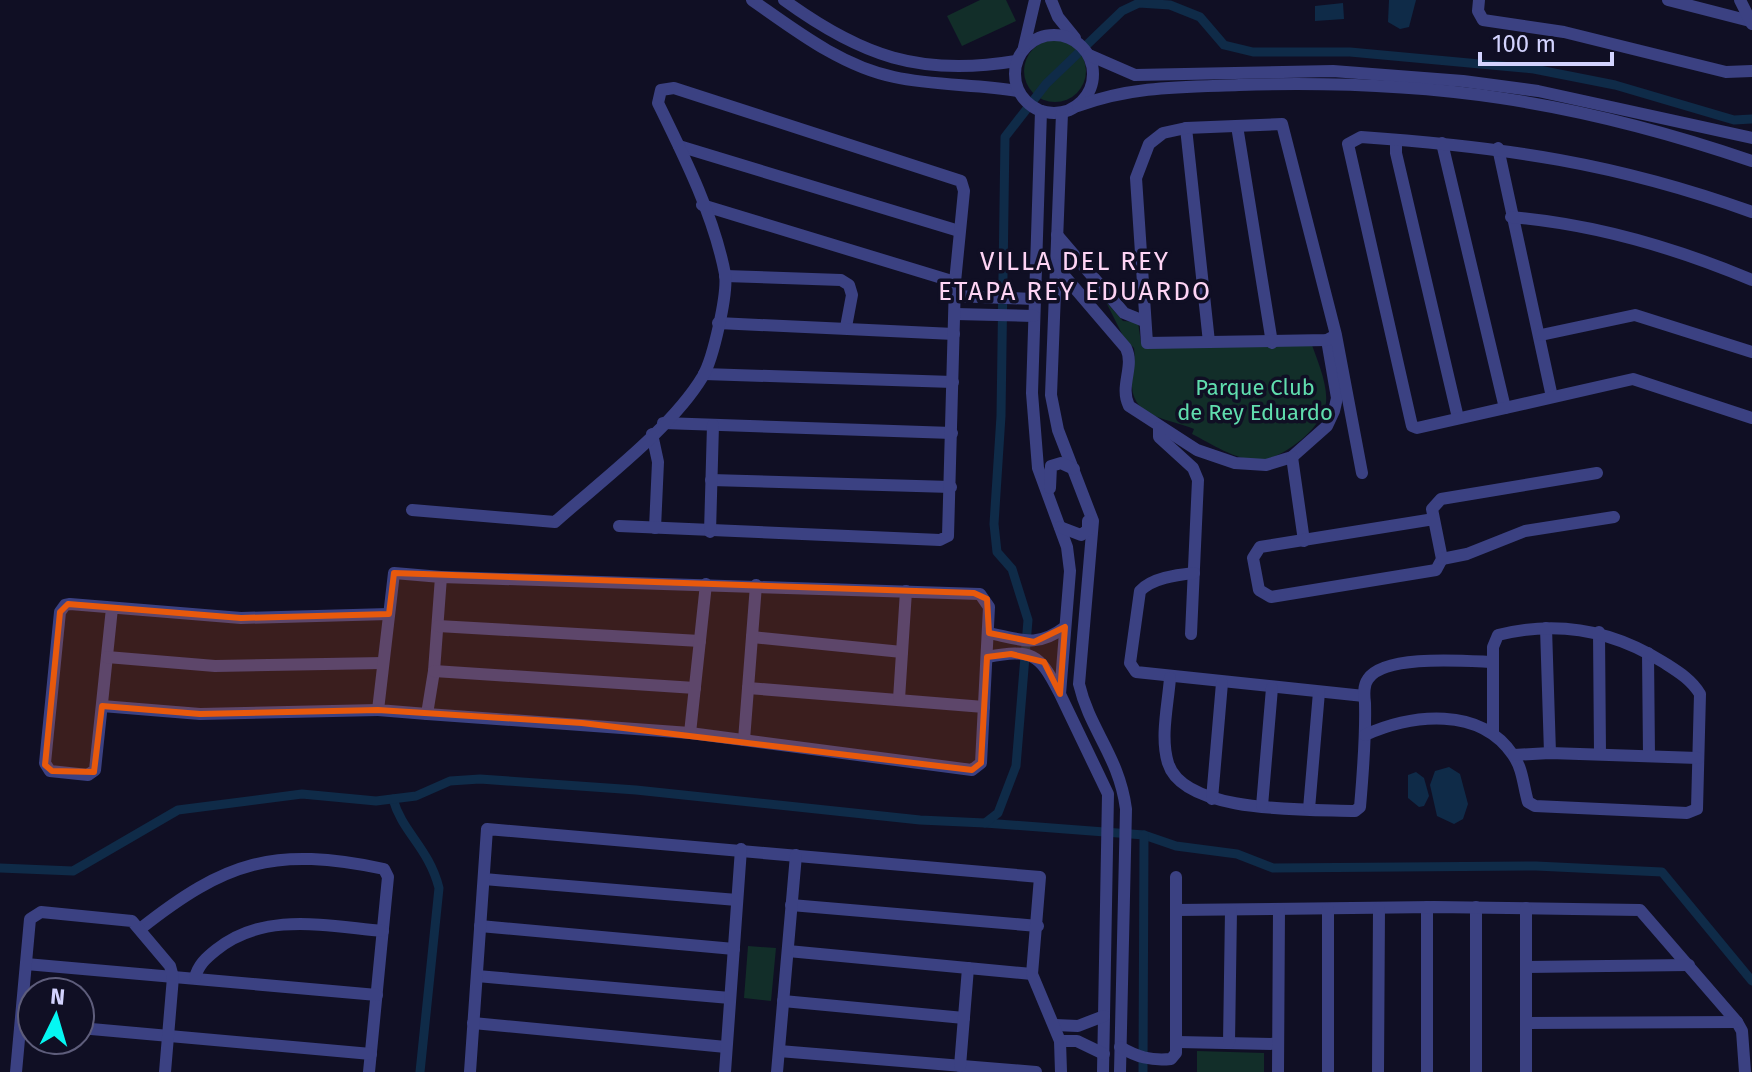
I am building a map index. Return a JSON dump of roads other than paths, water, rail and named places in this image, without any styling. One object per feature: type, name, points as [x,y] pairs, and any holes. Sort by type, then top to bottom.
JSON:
[{"type":"street","points":[[752,0],[840,57],[867,69],[893,77],[1018,91]]},
{"type":"street","points":[[784,0],[857,47],[891,59],[980,67],[1016,61]]},
{"type":"street","points":[[1035,0],[1014,76],[1018,91],[1027,104],[1041,111],[1062,113],[1134,89],[1334,83],[1464,91],[1593,113],[1752,161]]},
{"type":"street","points":[[1051,0],[1058,17],[1089,55],[1094,73],[1090,91],[1078,106]]},
{"type":"street","points":[[1479,0],[1478,11],[1483,20],[1564,32],[1726,72],[1752,71]]},
{"type":"street","points":[[1668,0],[1751,23]]},
{"type":"street","points":[[1740,0],[1751,23]]},
{"type":"street","points":[[1024,48],[1036,39],[1051,34],[1079,43]]},
{"type":"street","points":[[1089,55],[1135,75],[1333,71],[1463,81],[1538,91],[1752,138]]},
{"type":"street","points":[[412,510],[555,522],[652,434],[704,374],[718,323],[725,276],[702,205],[658,103],[657,96],[667,88],[956,177],[964,191],[955,282],[949,531],[940,540],[619,526]]},
{"type":"street","points":[[1041,111],[1032,393],[1038,468],[1060,527],[1070,571],[1060,694]]},
{"type":"street","points":[[1062,113],[1051,395],[1058,430],[1093,521],[1094,541],[1079,649],[1079,684],[1083,700],[1118,768],[1126,809],[1120,1072]]},
{"type":"street","points":[[1331,338],[1272,343],[1147,343],[1136,178],[1149,144],[1163,133],[1186,128],[1282,124],[1362,473]]},
{"type":"street","points":[[1237,126],[1272,343]]},
{"type":"street","points":[[1186,128],[1209,342]]},
{"type":"street","points":[[1752,212],[1601,166],[1498,148],[1354,138],[1348,144],[1409,422],[1417,428],[1638,380],[1752,418]]},
{"type":"street","points":[[1396,140],[1396,153],[1458,418]]},
{"type":"street","points":[[1442,143],[1505,408]]},
{"type":"street","points":[[679,146],[959,231]]},
{"type":"street","points":[[1498,148],[1552,397]]},
{"type":"street","points":[[702,205],[955,282]]},
{"type":"street","points":[[1511,217],[1544,219],[1629,238],[1752,280]]},
{"type":"street","points":[[1057,235],[1124,313],[1144,321]]},
{"type":"street","points":[[1055,265],[1092,306],[1129,355],[1124,387],[1129,406],[1197,450],[1235,463],[1266,465],[1292,457],[1327,426],[1337,398],[1331,338]]},
{"type":"street","points":[[1072,284],[1088,270]]},
{"type":"street","points":[[725,276],[841,280],[849,285],[852,295],[846,327]]},
{"type":"street","points":[[1092,306],[1108,292]]},
{"type":"street","points":[[955,296],[1034,299]]},
{"type":"street","points":[[984,314],[985,298]]},
{"type":"street","points":[[955,314],[1034,316]]},
{"type":"street","points":[[1541,335],[1635,315],[1752,352]]},
{"type":"street","points":[[718,323],[954,334]]},
{"type":"street","points":[[704,374],[953,382]]},
{"type":"street","points":[[663,423],[952,433]]},
{"type":"street","points":[[710,532],[713,425]]},
{"type":"street","points":[[1159,428],[1158,436],[1193,468],[1198,480],[1191,634]]},
{"type":"street","points":[[652,434],[658,462],[655,528]]},
{"type":"street","points":[[1292,457],[1304,541]]},
{"type":"street","points":[[1053,512],[1049,470],[1055,462],[1074,469]]},
{"type":"street","points":[[1434,519],[1256,550],[1253,558],[1262,594],[1271,597],[1436,570],[1442,559],[1434,519],[1432,509],[1441,499],[1597,473]]},
{"type":"street","points":[[711,480],[951,487]]},
{"type":"street","points":[[1060,527],[1075,535],[1086,533],[1088,525],[1084,494]]},
{"type":"street","points":[[1442,559],[1467,554],[1525,531],[1614,517]]},
{"type":"street","points":[[102,706],[200,714],[378,710],[690,733],[972,770],[981,763],[989,607],[980,594],[394,573],[378,710]]},
{"type":"street","points":[[1194,573],[1175,575],[1146,585],[1137,600],[1131,667],[1139,674],[1364,696]]},
{"type":"street","points":[[427,714],[434,671],[441,577]]},
{"type":"street","points":[[690,733],[706,584]]},
{"type":"street","points":[[744,740],[756,585]]},
{"type":"street","points":[[899,699],[906,591]]},
{"type":"street","points":[[112,608],[94,772],[88,775],[48,770],[45,763],[61,609],[68,604],[241,618],[389,614]]},
{"type":"street","points":[[438,626],[700,641]]},
{"type":"street","points":[[989,633],[1034,642],[1047,641],[1065,627]]},
{"type":"street","points":[[1546,628],[1550,753]]},
{"type":"street","points":[[1365,735],[1427,719],[1462,721],[1493,733],[1514,755],[1521,770],[1528,802],[1535,806],[1687,813],[1697,805],[1700,694],[1685,676],[1648,653],[1599,632],[1546,628],[1498,635],[1494,639],[1493,733]]},
{"type":"street","points":[[1599,632],[1600,754]]},
{"type":"street","points":[[752,637],[902,652]]},
{"type":"street","points":[[987,657],[1006,653],[1033,656],[1044,662],[1108,794],[1103,1072]]},
{"type":"street","points":[[1648,653],[1649,756]]},
{"type":"street","points":[[107,657],[215,666],[383,663]]},
{"type":"street","points":[[1170,678],[1164,747],[1169,767],[1183,785],[1212,799],[1262,806],[1359,810],[1365,735],[1364,696],[1370,676],[1381,669],[1423,660],[1493,662]]},
{"type":"street","points":[[434,671],[695,688]]},
{"type":"street","points":[[1212,799],[1222,683]]},
{"type":"street","points":[[748,688],[984,707]]},
{"type":"street","points":[[1262,806],[1272,688]]},
{"type":"street","points":[[1309,809],[1319,692]]},
{"type":"street","points":[[1514,755],[1550,753],[1698,758]]},
{"type":"street","points":[[470,1072],[487,829],[1040,877],[1032,974],[1060,1041],[1061,1072]]},
{"type":"street","points":[[725,1072],[741,849]]},
{"type":"street","points":[[777,1072],[796,855]]},
{"type":"street","points":[[140,929],[184,894],[220,874],[260,862],[297,860],[384,869],[388,877],[369,1072]]},
{"type":"street","points":[[1120,1047],[1135,1056],[1161,1060],[1174,1058],[1178,1042],[1176,877]]},
{"type":"street","points":[[484,879],[737,900]]},
{"type":"street","points":[[791,905],[1038,926]]},
{"type":"street","points":[[1176,910],[1427,907],[1640,910],[1737,1022],[1742,1031],[1745,1072]]},
{"type":"street","points":[[1427,907],[1427,1072]]},
{"type":"street","points":[[1476,907],[1476,1072]]},
{"type":"street","points":[[1378,1072],[1379,908]]},
{"type":"street","points":[[1526,908],[1526,1072]]},
{"type":"street","points":[[1278,1072],[1279,909]]},
{"type":"street","points":[[1328,909],[1328,1072]]},
{"type":"street","points":[[1229,1043],[1231,910]]},
{"type":"street","points":[[26,976],[30,919],[38,912],[124,919],[140,929],[170,966],[173,977],[165,1072]]},
{"type":"street","points":[[195,978],[199,965],[225,943],[265,926],[291,923],[383,931]]},
{"type":"street","points":[[480,926],[734,949]]},
{"type":"street","points":[[788,951],[1032,974]]},
{"type":"street","points":[[26,964],[377,995]]},
{"type":"street","points":[[1526,967],[1689,965]]},
{"type":"street","points":[[960,1066],[968,968]]},
{"type":"street","points":[[477,976],[730,998]]},
{"type":"street","points":[[783,1001],[964,1018]]},
{"type":"street","points":[[1055,1025],[1078,1026],[1104,1016]]},
{"type":"street","points":[[1527,1023],[1737,1022]]},
{"type":"street","points":[[473,1023],[726,1047]]},
{"type":"street","points":[[96,1030],[371,1054]]},
{"type":"street","points":[[1060,1041],[1077,1041],[1104,1054]]},
{"type":"street","points":[[1178,1042],[1278,1044]]},
{"type":"street","points":[[779,1051],[1036,1072]]},
{"type":"water","points":[[1389,0],[1416,0],[1409,27],[1400,29],[1388,22]]},
{"type":"water","points":[[1343,3],[1344,19],[1315,21],[1315,6]]},
{"type":"water","points":[[1449,767],[1460,774],[1468,804],[1463,819],[1454,824],[1437,816],[1430,785],[1435,771]]},
{"type":"water","points":[[1416,772],[1424,778],[1429,796],[1424,806],[1419,807],[1408,798],[1408,775]]},
{"type":"waterway","points":[[0,868],[73,871],[178,810],[302,794],[376,801],[416,796],[450,781],[480,779],[636,790],[920,820],[985,823],[998,813],[1016,766],[1028,620],[1012,569],[997,552],[994,524],[1001,416],[1005,137],[1046,84],[1122,11],[1139,3],[1170,5],[1200,17],[1224,45],[1253,52],[1350,52],[1534,69],[1615,85],[1734,120],[1752,119]]},
{"type":"waterway","points":[[393,799],[397,811],[429,862],[439,888],[420,1072]]},
{"type":"waterway","points":[[985,823],[1144,835],[1176,846],[1237,854],[1273,868],[1536,866],[1662,872],[1752,981]]},
{"type":"waterway","points":[[1143,1072],[1144,835]]},
{"type":"district","name":"VILLA DEL REY ETAPA REY EDUARDO","points":[[1075,276]]},
{"type":"park label","name":"Parque Club de Rey Eduardo","points":[[1255,400]]}]
